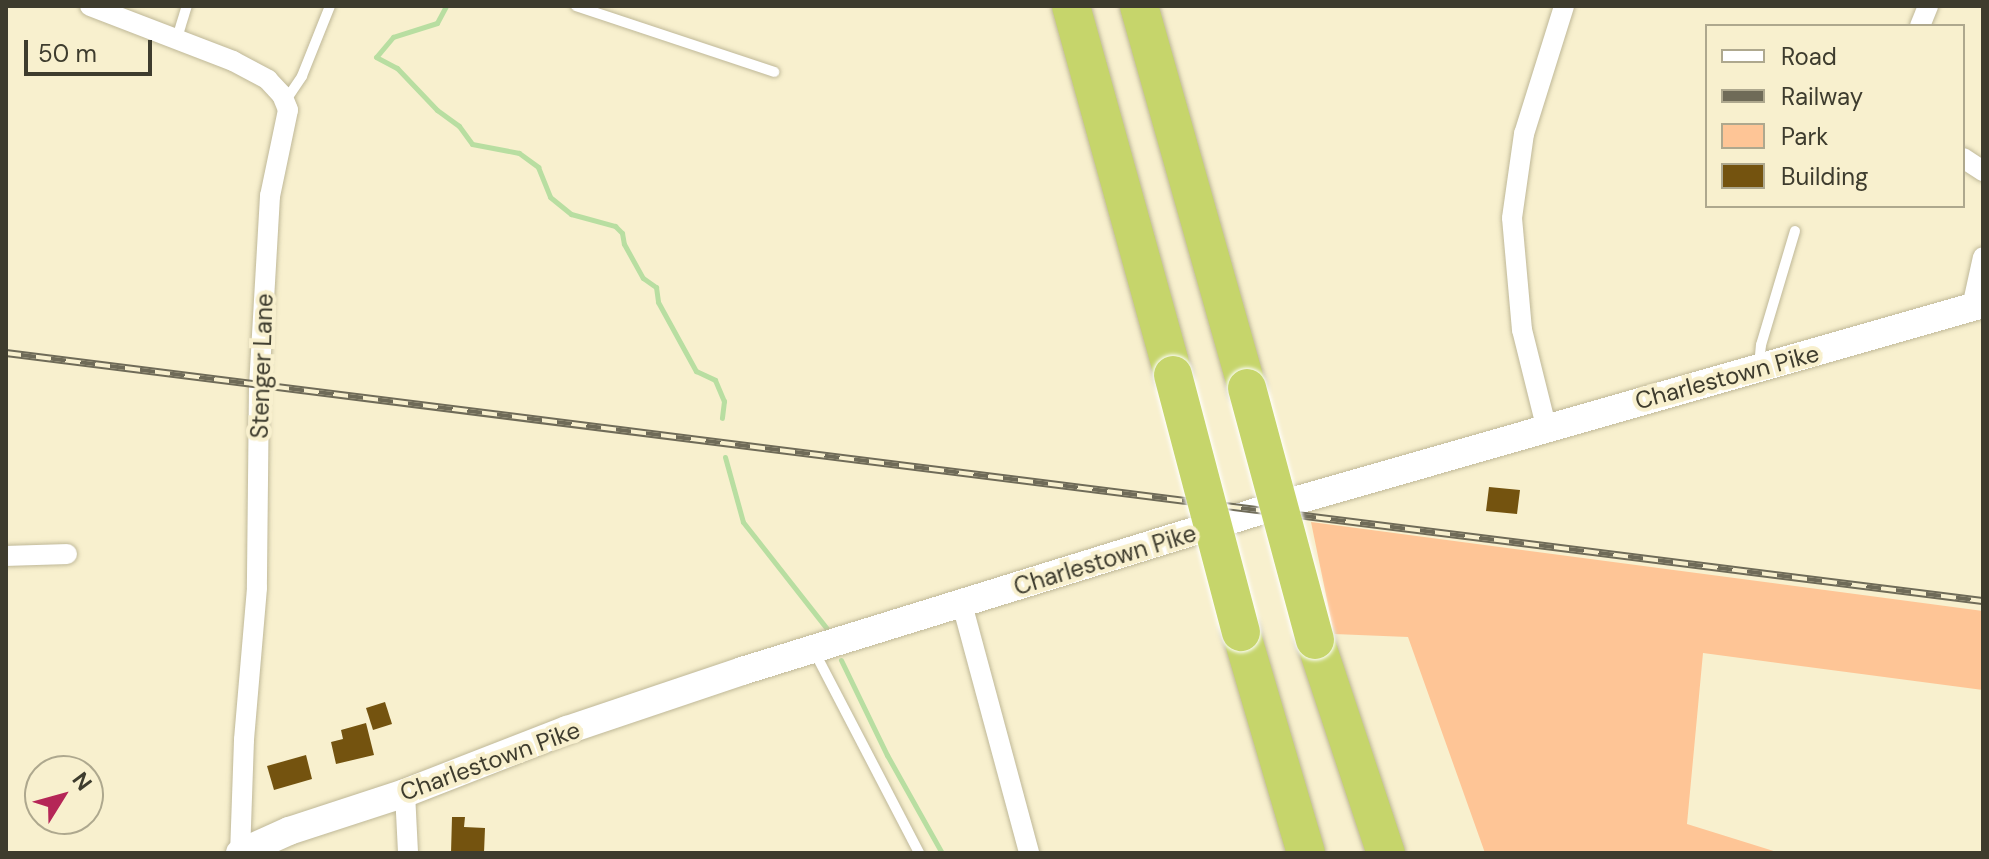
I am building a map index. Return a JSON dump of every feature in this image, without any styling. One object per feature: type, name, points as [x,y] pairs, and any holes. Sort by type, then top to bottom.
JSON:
[{"type":"highway","points":[[1071,6],[1241,632],[1306,853]]},
{"type":"highway","points":[[1139,6],[1315,640],[1386,853]]},
{"type":"street","points":[[90,6],[177,38],[268,80],[285,102]]},
{"type":"street","points":[[1546,426],[1522,330],[1512,218],[1524,134],[1564,6]]},
{"type":"street","name":"Stenger Lane","points":[[240,853],[244,740],[257,588],[259,385],[270,196],[286,130],[285,102]]},
{"type":"street","points":[[1965,159],[1983,171]]},
{"type":"street","points":[[1978,305],[1983,257]]},
{"type":"street","name":"Charlestown Pike","points":[[240,853],[289,831],[405,793],[567,730],[813,649],[1546,426],[1759,369],[1978,305]]},
{"type":"street","points":[[6,556],[67,554]]},
{"type":"street","points":[[962,604],[1029,853]]},
{"type":"street","points":[[405,793],[408,853]]},
{"type":"lane","points":[[177,38],[187,6]]},
{"type":"lane","points":[[285,102],[302,76],[330,6]]},
{"type":"lane","points":[[576,6],[774,72]]},
{"type":"lane","points":[[1759,369],[1761,345],[1795,231]]},
{"type":"lane","points":[[813,649],[919,853]]},
{"type":"green space","points":[[1311,522],[1983,611],[1983,690],[1703,653],[1687,824],[1780,853],[1485,853],[1408,637],[1334,634]]},
{"type":"building","points":[[1489,487],[1520,490],[1517,514],[1486,511]]},
{"type":"building","points":[[385,702],[392,724],[373,730],[366,708]]},
{"type":"building","points":[[366,723],[374,755],[336,764],[331,742],[343,739],[341,730]]},
{"type":"building","points":[[306,755],[312,779],[274,790],[267,766]]},
{"type":"building","points":[[452,817],[465,817],[464,827],[485,828],[484,853],[451,853]]},
{"type":"waterway","points":[[446,6],[437,23],[393,37],[376,57],[397,68],[437,110],[459,126],[472,144],[519,153],[538,167],[550,197],[571,214],[615,226],[622,233],[624,244],[643,278],[656,287],[658,302],[696,371],[715,380],[724,401],[722,418]]},
{"type":"waterway","points":[[725,457],[743,522],[831,634]]},
{"type":"waterway","points":[[841,660],[887,755],[942,853]]},
{"type":"railway","points":[[6,353],[1983,601]]}]
